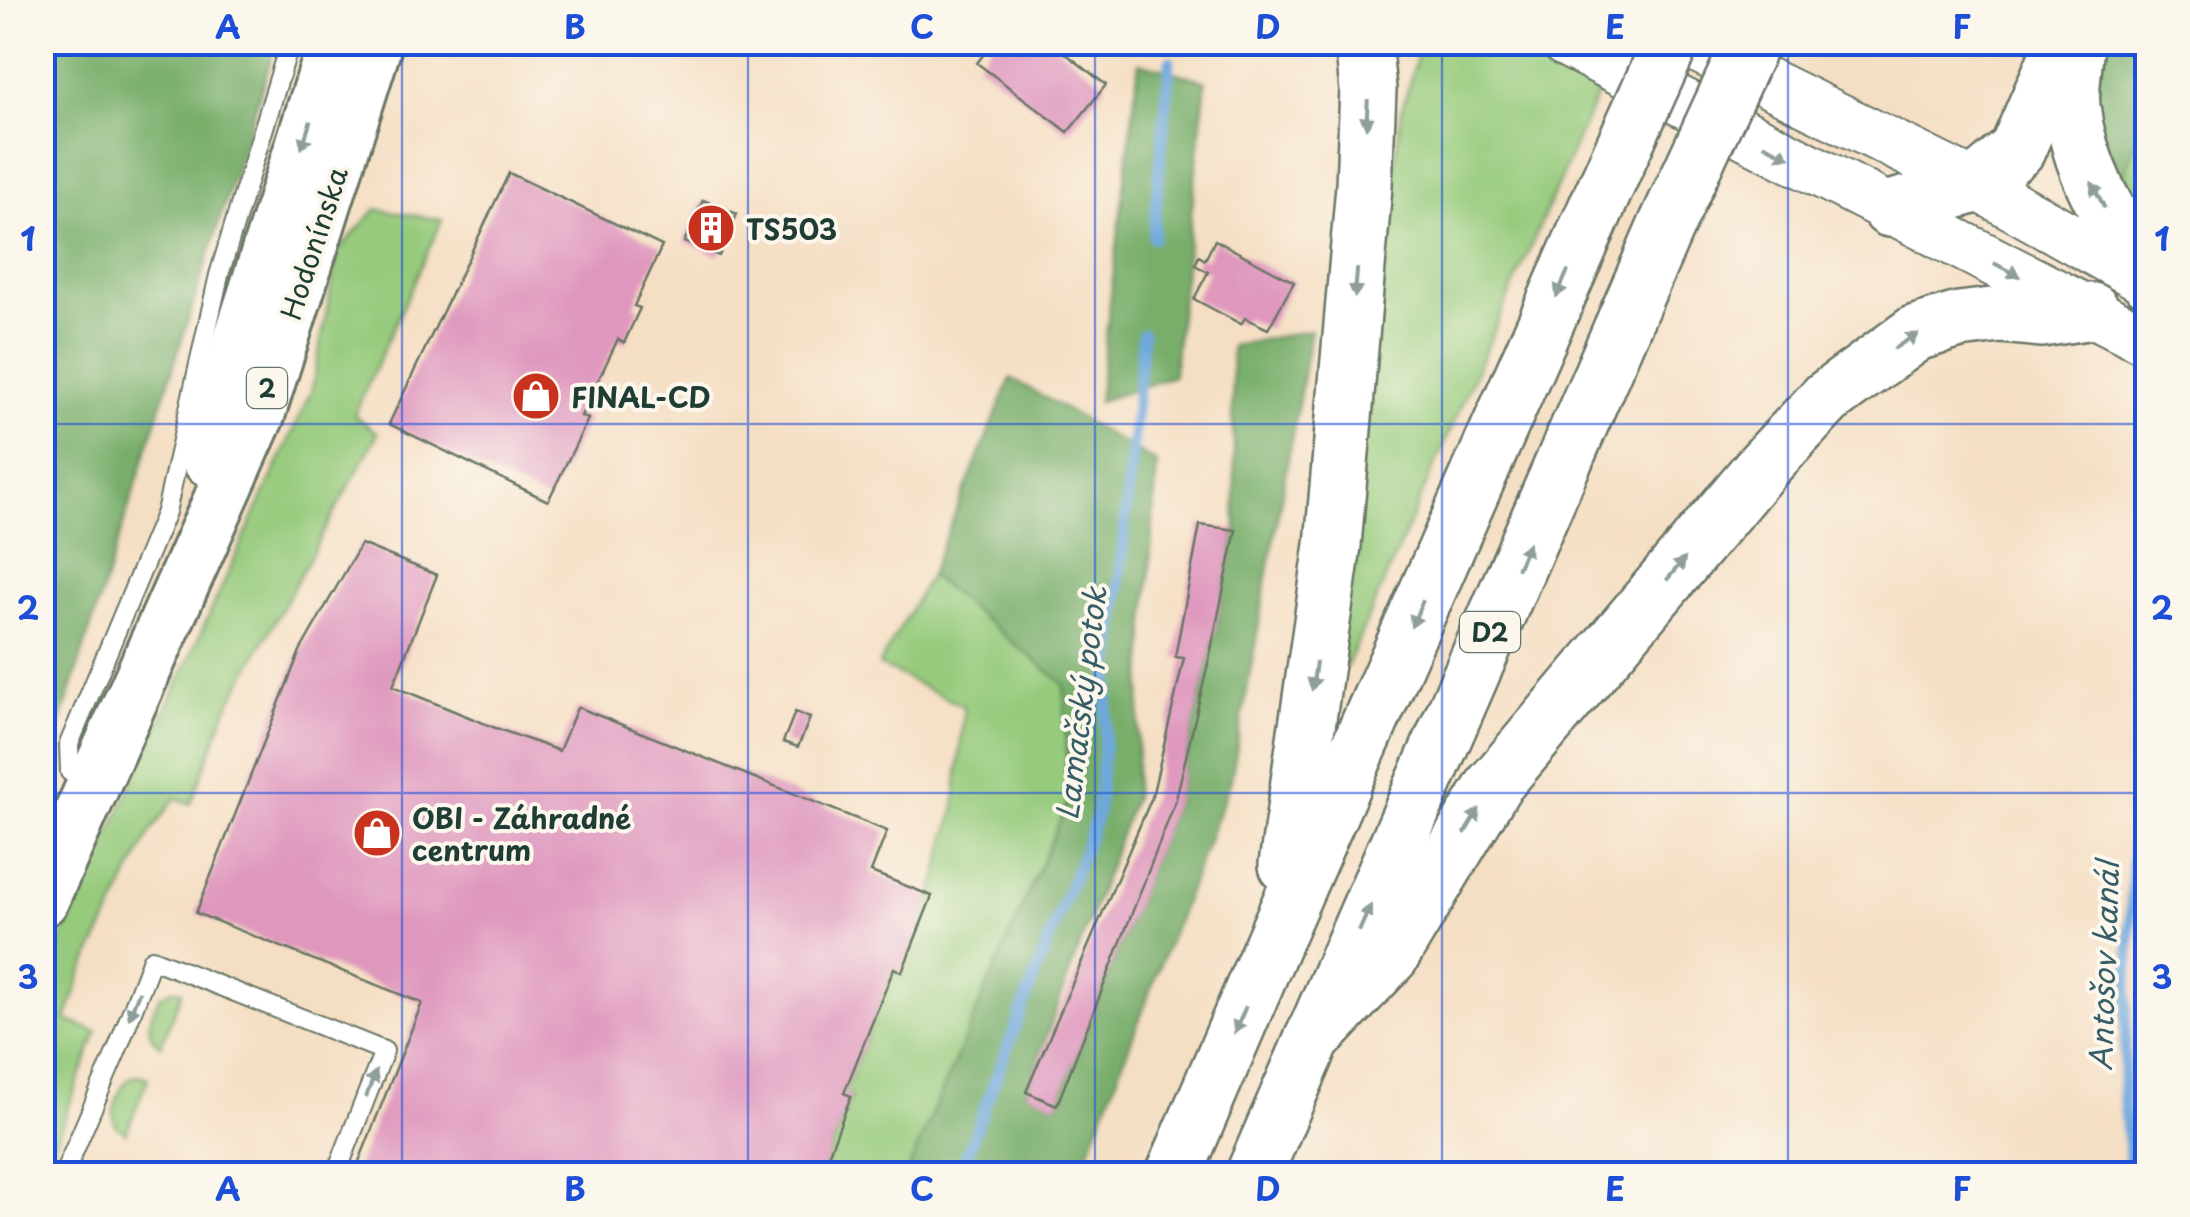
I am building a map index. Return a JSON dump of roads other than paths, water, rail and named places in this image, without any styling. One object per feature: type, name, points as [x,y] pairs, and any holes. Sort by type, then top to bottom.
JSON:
[{"type":"highway","points":[[1278,931],[1333,545],[1364,186],[1368,89],[1363,42]]},
{"type":"highway","name":"D2","points":[[1174,1174],[1671,42]]},
{"type":"highway","name":"D2","points":[[1254,1174],[1667,224],[1751,42]]},
{"type":"highway","points":[[1890,208],[1976,185],[2017,150],[2064,42]]},
{"type":"highway","points":[[2076,42],[2072,104],[2084,166],[2148,280]]},
{"type":"highway","points":[[1312,1040],[1391,956],[1494,785],[1762,467],[1826,398],[1916,333],[1973,318],[2041,319],[2092,311]]},
{"type":"main road","name":"Hodonínska","points":[[174,607],[242,337],[335,42]]},
{"type":"main road","name":"Hodonínska","points":[[42,900],[258,415],[376,42]]},
{"type":"main road","points":[[1565,42],[2148,341]]},
{"type":"main road","points":[[1684,42],[1976,185],[2148,280]]},
{"type":"lane","points":[[70,772],[69,744],[166,512],[220,275],[290,42]]},
{"type":"lane","points":[[64,1174],[152,960],[384,1051],[336,1174]]},
{"type":"waterway","name":"Lamačský potok","points":[[1153,238],[1170,61]]},
{"type":"waterway","name":"Lamačský potok","points":[[959,1174],[1097,815],[1143,334]]},
{"type":"waterway","name":"Antošov kanál","points":[[2131,1174],[2123,1093],[2139,719],[2148,702]]},
{"type":"place","name":"TS503","points":[[711,228]]},
{"type":"place","name":"FINAL-CD","points":[[536,396]]},
{"type":"place","name":"OBI - Záhradné centrum","points":[[377,833]]}]
